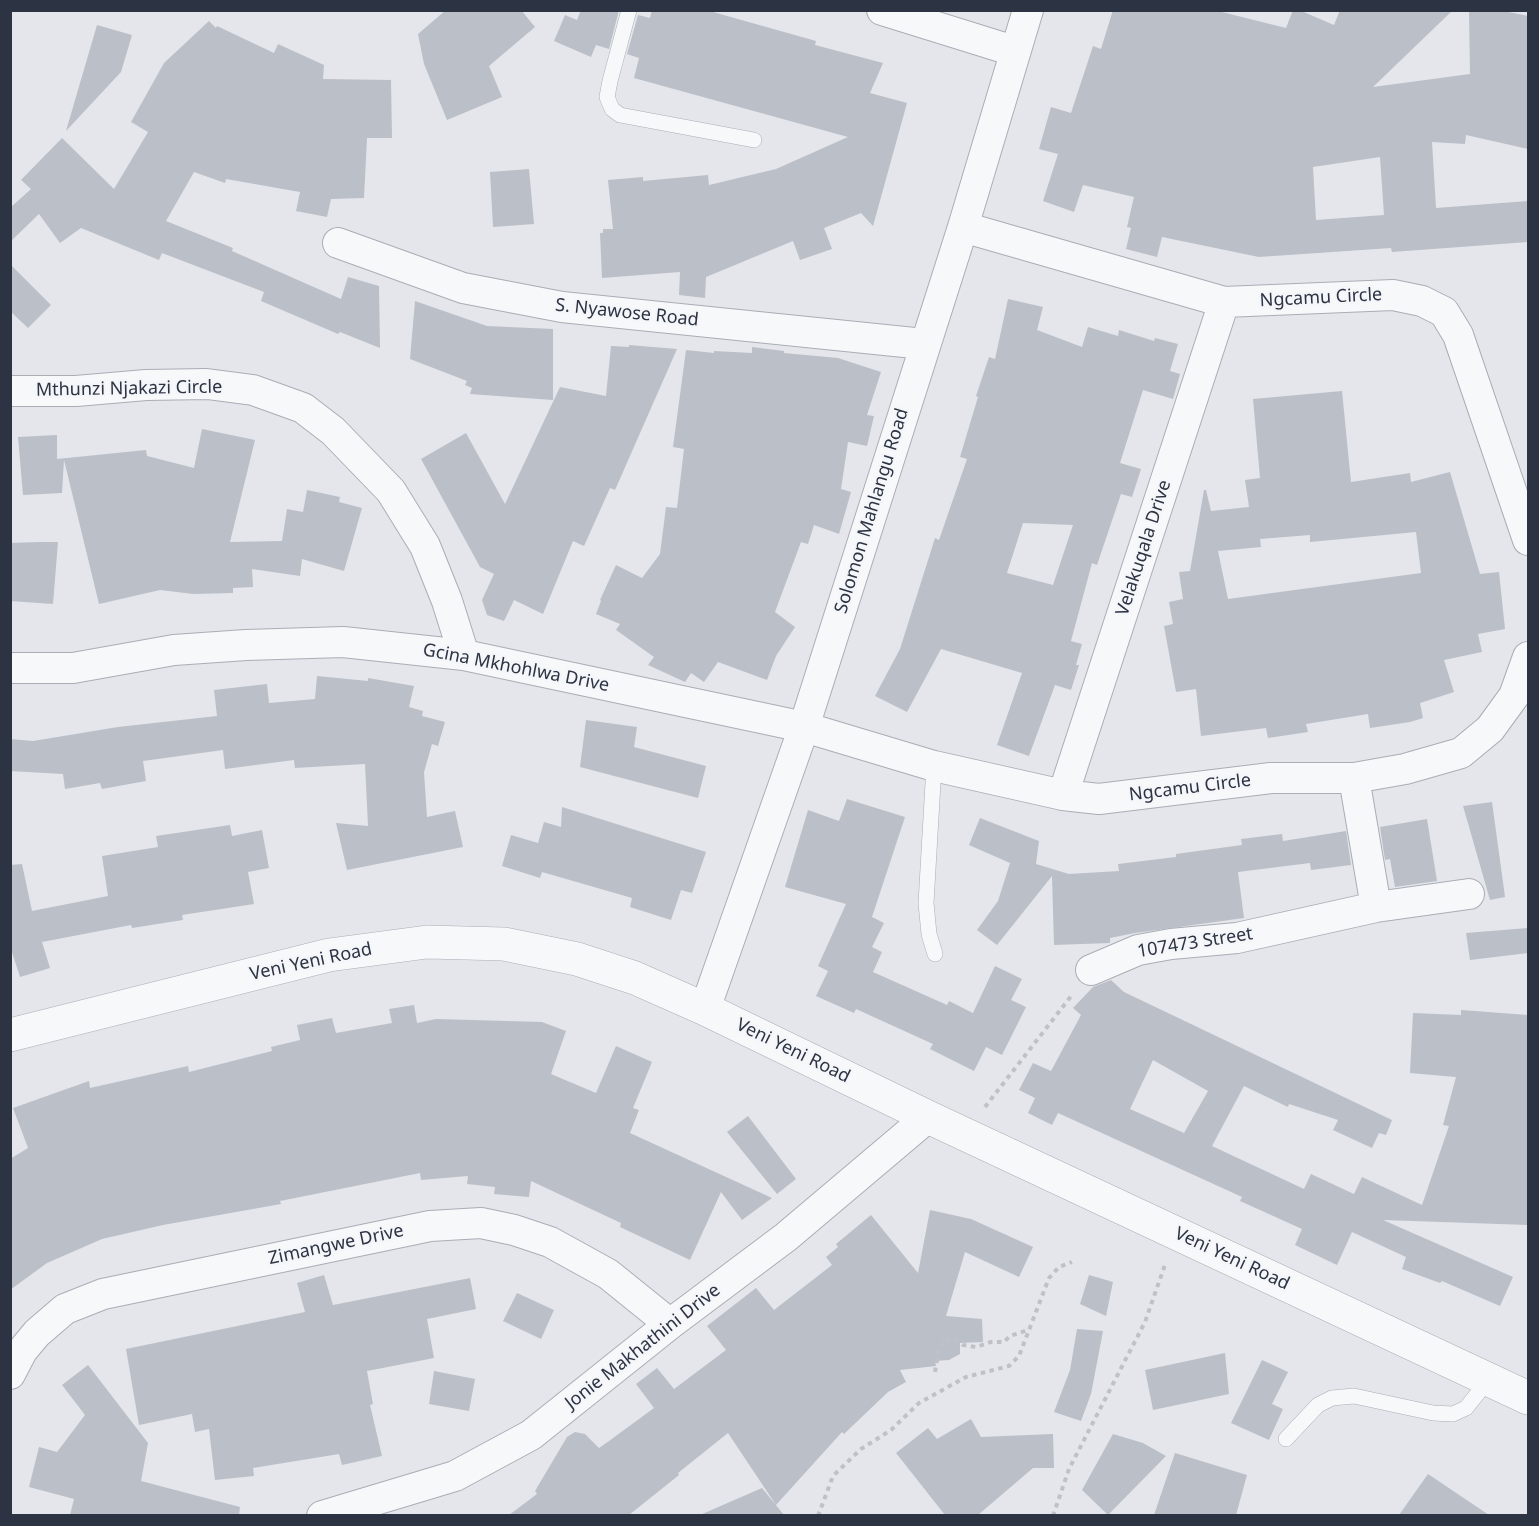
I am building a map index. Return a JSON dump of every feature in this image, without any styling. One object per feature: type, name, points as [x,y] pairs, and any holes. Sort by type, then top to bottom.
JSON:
[{"type":"street","points":[[882,10],[1014,51]]},
{"type":"street","name":"Solomon Mahlangu Road","points":[[705,1009],[804,727],[963,227],[1028,10]]},
{"type":"street","name":"Ngcamu Circle","points":[[963,227],[1224,302],[1393,295],[1422,301],[1444,312],[1458,335],[1528,540]]},
{"type":"street","name":"S. Nyawose Road","points":[[338,243],[463,288],[562,307],[924,344]]},
{"type":"street","name":"Velakuqala Drive","points":[[1063,795],[1224,302]]},
{"type":"street","name":"Mthunzi Njakazi Circle","points":[[10,391],[76,391],[146,385],[207,384],[253,390],[303,408],[333,431],[392,491],[425,546],[447,601],[464,655]]},
{"type":"street","name":"Gcina Mkhohlwa Drive","points":[[10,668],[73,668],[174,650],[343,642],[464,655],[804,727]]},
{"type":"street","name":"Ngcamu Circle","points":[[804,727],[934,766],[1063,795],[1099,799],[1271,778],[1354,778],[1405,769],[1461,753],[1490,729],[1514,696],[1528,657]]},
{"type":"street","points":[[1354,778],[1376,908]]},
{"type":"street","name":"107473 Street","points":[[1091,970],[1138,950],[1172,944],[1237,938],[1376,908],[1469,894]]},
{"type":"street","name":"Veni Yeni Road","points":[[10,1035],[329,955],[427,942],[504,944],[577,959],[635,978],[705,1009],[928,1117],[1528,1398]]},
{"type":"street","name":"Jonie Makhathini Drive","points":[[322,1515],[455,1476],[531,1435],[670,1324],[786,1237],[928,1117]]},
{"type":"street","name":"Zimangwe Drive","points":[[10,1374],[22,1351],[37,1333],[65,1309],[103,1294],[430,1226],[481,1223],[514,1230],[550,1242],[608,1274],[670,1324]]},
{"type":"lane","points":[[630,10],[610,81],[608,97],[612,109],[620,115],[754,140]]},
{"type":"lane","points":[[934,766],[926,903],[929,934],[935,954]]},
{"type":"lane","points":[[1286,1439],[1318,1405],[1332,1398],[1354,1396],[1433,1413],[1453,1414],[1466,1408],[1489,1379]]},
{"type":"path","points":[[964,1133],[1091,970]]},
{"type":"path","points":[[1053,1515],[1069,1468],[1145,1322],[1176,1233]]},
{"type":"path","points":[[818,1515],[833,1476],[861,1449],[891,1430],[919,1403],[966,1377],[1009,1366],[1019,1356],[1049,1278],[1059,1267],[1072,1262]]},
{"type":"path","points":[[935,1372],[938,1354],[944,1340],[954,1338],[963,1345],[976,1347],[991,1342],[1004,1342],[1010,1336],[1029,1330]]},
{"type":"building","points":[[446,10],[521,10],[535,27],[489,66],[502,97],[447,120],[424,64],[418,34]]},
{"type":"building","points":[[581,10],[619,10],[609,49],[596,45],[591,57],[554,41],[565,15],[577,20]]},
{"type":"building","points":[[652,10],[706,10],[816,41],[815,45],[883,63],[870,93],[907,103],[873,226],[861,213],[824,228],[832,249],[800,260],[793,241],[706,277],[705,298],[679,295],[680,272],[602,278],[600,233],[603,233],[603,229],[613,229],[608,180],[643,177],[643,181],[708,175],[709,185],[776,169],[848,137],[634,78],[639,58],[627,54],[638,15],[650,18]]},
{"type":"building","points":[[1113,10],[1214,10],[1286,28],[1293,10],[1299,10],[1334,25],[1340,10],[1453,10],[1373,87],[1470,74],[1469,10],[1499,10],[1528,16],[1528,149],[1466,135],[1465,144],[1432,142],[1436,208],[1528,201],[1528,242],[1392,252],[1391,248],[1259,257],[1162,237],[1157,257],[1126,249],[1131,228],[1127,227],[1134,197],[1083,185],[1074,212],[1043,201],[1058,154],[1039,149],[1051,107],[1071,113],[1093,46],[1101,49]],"holes":[[[1380,157],[1384,215],[1316,220],[1313,167]]]},
{"type":"building","points":[[209,21],[216,28],[217,26],[274,53],[278,44],[324,65],[323,79],[391,80],[392,138],[367,138],[364,198],[331,199],[327,217],[296,211],[300,192],[226,179],[225,183],[194,172],[166,221],[233,248],[232,251],[341,299],[348,277],[379,286],[380,348],[340,332],[338,334],[261,301],[264,292],[162,253],[159,260],[81,228],[60,243],[39,214],[10,242],[10,208],[31,189],[21,180],[62,138],[114,189],[148,132],[131,122],[164,63]]},
{"type":"building","points":[[97,25],[132,35],[121,72],[66,131]]},
{"type":"building","points":[[529,169],[534,224],[493,227],[490,172]]},
{"type":"building","points":[[10,264],[51,305],[28,328],[10,311]]},
{"type":"building","points":[[1008,299],[1043,307],[1037,330],[1082,347],[1088,327],[1118,336],[1119,330],[1154,341],[1155,338],[1178,344],[1170,371],[1180,374],[1173,399],[1143,390],[1120,463],[1141,469],[1132,497],[1121,494],[1097,565],[1092,563],[1071,641],[1082,644],[1076,665],[1079,665],[1071,690],[1055,685],[1029,756],[997,745],[1022,673],[941,649],[907,712],[875,696],[900,649],[935,538],[939,540],[967,459],[960,457],[978,397],[976,396],[989,357],[995,359]],"holes":[[[1023,523],[1073,525],[1053,585],[1007,573]]]},
{"type":"building","points":[[415,301],[487,326],[553,329],[553,400],[470,394],[472,388],[465,385],[467,381],[410,359]]},
{"type":"building","points":[[629,345],[677,349],[615,490],[610,488],[584,546],[573,541],[543,614],[514,600],[504,621],[487,615],[482,600],[494,574],[480,567],[421,459],[466,433],[505,504],[560,387],[606,396],[611,346],[629,347]]},
{"type":"building","points":[[752,347],[784,351],[784,353],[838,358],[881,372],[867,415],[874,416],[867,446],[848,442],[841,489],[851,492],[839,534],[814,525],[808,544],[801,542],[775,612],[795,627],[776,656],[767,680],[718,662],[704,682],[691,673],[685,682],[648,665],[654,657],[616,630],[620,624],[596,614],[616,565],[642,578],[660,554],[666,507],[677,508],[684,449],[673,447],[686,350],[752,353]]},
{"type":"building","points":[[1342,391],[1351,482],[1410,473],[1411,482],[1450,472],[1480,574],[1499,572],[1505,629],[1478,634],[1482,652],[1444,660],[1454,692],[1420,703],[1423,718],[1370,728],[1368,714],[1306,724],[1308,732],[1268,738],[1266,728],[1201,736],[1196,689],[1176,692],[1164,626],[1173,624],[1169,602],[1183,599],[1179,572],[1190,571],[1204,490],[1206,490],[1211,511],[1249,507],[1245,480],[1260,478],[1253,399]],"holes":[[[1416,532],[1421,573],[1228,599],[1218,551],[1261,547],[1260,539],[1310,535],[1310,542]]]},
{"type":"building","points":[[202,429],[255,440],[230,542],[282,541],[287,509],[303,512],[307,490],[340,497],[339,502],[362,508],[344,571],[302,559],[300,576],[252,569],[253,587],[233,588],[233,593],[193,594],[160,590],[99,604],[64,460],[62,493],[23,495],[18,437],[57,435],[57,459],[146,450],[147,456],[194,468]]},
{"type":"building","points":[[58,542],[53,604],[10,601],[10,543]]},
{"type":"building","points":[[317,676],[368,681],[368,678],[414,686],[409,707],[423,711],[422,716],[445,722],[438,746],[432,744],[424,772],[427,817],[455,811],[463,847],[347,870],[336,823],[368,826],[365,764],[295,768],[294,760],[225,769],[223,750],[143,761],[146,781],[102,789],[100,783],[65,789],[63,774],[10,771],[10,739],[33,741],[118,727],[217,716],[214,690],[267,684],[269,703],[315,699]]},
{"type":"building","points":[[586,720],[637,727],[634,747],[706,766],[698,798],[580,767]]},
{"type":"building","points":[[847,799],[905,817],[872,917],[884,923],[872,947],[882,952],[873,972],[947,1005],[949,1001],[973,1013],[995,966],[1022,979],[1011,1000],[1026,1007],[1002,1055],[986,1047],[974,1071],[930,1049],[933,1044],[856,1009],[854,1013],[816,996],[828,971],[818,966],[846,904],[785,887],[808,810],[839,821]]},
{"type":"building","points":[[1492,802],[1505,897],[1490,900],[1463,806]]},
{"type":"building","points":[[562,807],[706,852],[692,893],[681,890],[671,920],[630,907],[632,898],[542,872],[540,878],[502,866],[511,835],[538,843],[544,822],[561,827]]},
{"type":"building","points":[[980,818],[1039,841],[1036,864],[1069,874],[1119,871],[1118,864],[1176,857],[1176,854],[1242,845],[1241,839],[1282,834],[1283,841],[1346,831],[1351,865],[1311,870],[1310,863],[1238,872],[1244,918],[1135,933],[1110,938],[1110,943],[1054,945],[1052,876],[997,945],[977,930],[998,901],[1010,863],[969,845]]},
{"type":"building","points":[[1427,819],[1437,881],[1395,887],[1390,859],[1385,860],[1380,827]]},
{"type":"building","points":[[230,825],[232,836],[262,830],[269,868],[248,872],[254,904],[182,915],[183,920],[132,928],[131,925],[42,942],[50,968],[20,977],[10,946],[10,865],[22,864],[32,911],[108,896],[102,856],[158,847],[156,836]]},
{"type":"building","points":[[1528,928],[1528,953],[1470,960],[1466,933]]},
{"type":"building","points":[[1111,980],[1124,992],[1392,1120],[1386,1135],[1379,1133],[1372,1148],[1333,1130],[1338,1120],[1289,1104],[1288,1107],[1244,1086],[1212,1146],[1304,1189],[1311,1174],[1354,1194],[1362,1177],[1422,1205],[1449,1126],[1443,1125],[1456,1077],[1410,1073],[1413,1013],[1461,1015],[1461,1010],[1528,1015],[1528,1225],[1383,1220],[1513,1277],[1500,1306],[1442,1281],[1440,1283],[1402,1269],[1406,1257],[1352,1232],[1337,1265],[1295,1245],[1302,1229],[1240,1201],[1242,1197],[1058,1113],[1052,1125],[1028,1113],[1035,1098],[1019,1090],[1033,1063],[1051,1071],[1081,1015],[1073,1008],[1093,987]],"holes":[[[1153,1060],[1208,1091],[1184,1133],[1130,1109]]]},
{"type":"building","points":[[414,1005],[417,1023],[436,1019],[542,1022],[566,1031],[551,1074],[596,1093],[616,1046],[652,1062],[633,1108],[639,1110],[630,1133],[772,1198],[742,1220],[721,1192],[690,1260],[620,1227],[621,1223],[531,1181],[529,1197],[494,1194],[495,1187],[467,1184],[468,1176],[421,1180],[420,1173],[280,1201],[281,1204],[163,1225],[102,1239],[47,1263],[10,1290],[10,1159],[28,1148],[13,1108],[89,1081],[90,1088],[188,1066],[189,1072],[272,1051],[271,1047],[300,1040],[297,1025],[332,1018],[336,1033],[392,1023],[389,1009]]},
{"type":"building","points":[[748,1116],[796,1179],[777,1194],[727,1132]]},
{"type":"building","points":[[930,1210],[971,1219],[1033,1247],[1019,1277],[965,1252],[946,1316],[982,1319],[983,1342],[960,1343],[960,1354],[949,1360],[935,1361],[936,1366],[900,1370],[906,1382],[888,1392],[844,1434],[842,1432],[776,1505],[728,1433],[629,1515],[509,1515],[537,1494],[535,1491],[567,1437],[575,1432],[585,1434],[599,1448],[609,1441],[654,1408],[636,1384],[657,1368],[674,1389],[726,1350],[707,1326],[756,1288],[774,1310],[832,1265],[826,1257],[838,1247],[836,1244],[871,1215],[918,1273]]},
{"type":"building","points":[[324,1275],[333,1305],[470,1278],[476,1309],[427,1319],[434,1358],[367,1371],[373,1404],[370,1405],[382,1456],[342,1465],[339,1454],[253,1468],[254,1476],[215,1480],[209,1429],[195,1432],[192,1414],[139,1425],[126,1349],[305,1312],[297,1283]]},
{"type":"building","points":[[1089,1275],[1113,1282],[1106,1316],[1080,1304]]},
{"type":"building","points":[[517,1293],[554,1310],[541,1339],[503,1321]]},
{"type":"building","points":[[1077,1329],[1103,1331],[1091,1394],[1081,1421],[1054,1412],[1070,1370]]},
{"type":"building","points":[[1225,1353],[1229,1394],[1153,1410],[1145,1370]]},
{"type":"building","points":[[1262,1360],[1288,1372],[1272,1404],[1283,1409],[1269,1440],[1231,1423]]},
{"type":"building","points":[[88,1365],[148,1443],[141,1481],[240,1507],[239,1515],[70,1515],[74,1499],[29,1487],[39,1447],[57,1452],[85,1415],[62,1385]]},
{"type":"building","points":[[434,1371],[475,1379],[469,1411],[429,1404]]},
{"type":"building","points":[[971,1419],[981,1437],[1053,1434],[1054,1468],[1033,1468],[978,1515],[945,1515],[896,1453],[928,1428],[937,1439]]},
{"type":"building","points":[[1113,1434],[1143,1443],[1166,1456],[1108,1515],[1082,1490]]},
{"type":"building","points":[[1175,1453],[1247,1475],[1236,1515],[1154,1515]]},
{"type":"building","points":[[1428,1474],[1489,1515],[1399,1515]]},
{"type":"building","points":[[762,1488],[784,1515],[700,1515]]}]
